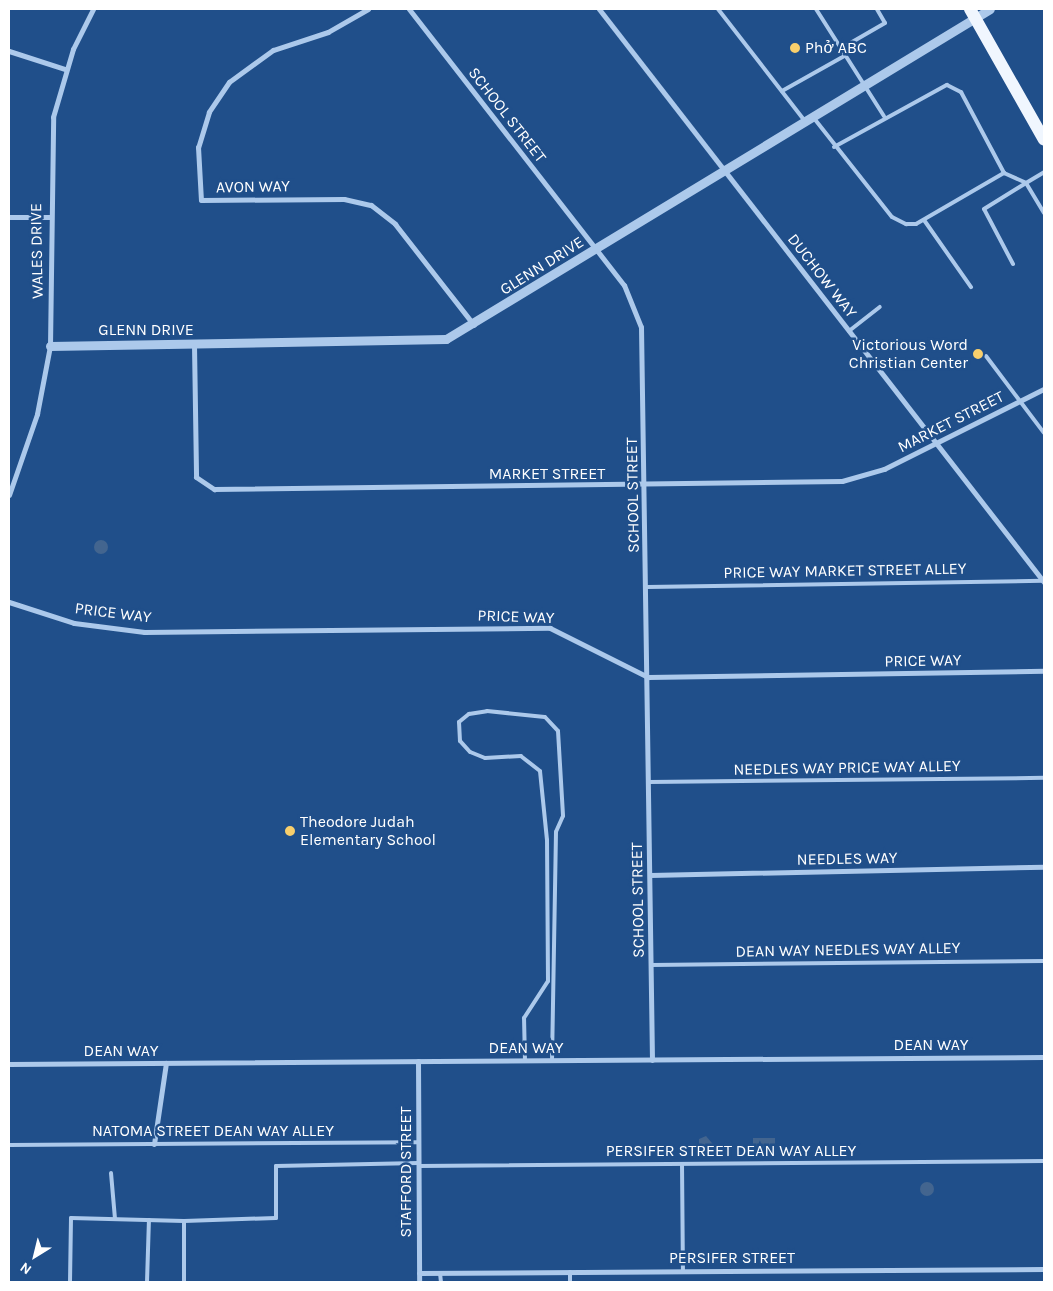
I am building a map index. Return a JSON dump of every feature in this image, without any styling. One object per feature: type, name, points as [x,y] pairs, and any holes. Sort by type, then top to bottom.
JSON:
[{"type":"main road","points":[[973,13],[1043,137]]},
{"type":"street","name":"WALES DRIVE","points":[[9,496],[37,414],[50,346],[50,140],[65,69],[93,9]]},
{"type":"street","name":"AVON WAY","points":[[368,9],[328,32],[273,50],[229,82],[209,112],[198,146],[201,200],[344,199],[371,205],[395,224],[474,325]]},
{"type":"street","name":"SCHOOL STREET","points":[[409,9],[624,285],[641,327],[646,485],[652,1060]]},
{"type":"street","name":"DUCHOW WAY","points":[[599,9],[1044,581]]},
{"type":"street","name":"GLENN DRIVE","points":[[50,346],[427,342],[446,339],[474,325],[597,249],[973,13],[990,9]]},
{"type":"street","points":[[9,51],[65,69]]},
{"type":"street","points":[[9,217],[49,217]]},
{"type":"street","name":"MARKET STREET","points":[[194,345],[196,478],[209,488],[646,485],[842,481],[884,469],[1044,389]]},
{"type":"street","name":"PRICE WAY","points":[[9,602],[74,623],[144,632],[550,628],[648,678],[1044,671]]},
{"type":"street","name":"NEEDLES WAY","points":[[650,875],[1044,867]]},
{"type":"street","name":"DEAN WAY","points":[[9,1064],[1044,1057]]},
{"type":"street","name":"STAFFORD STREET","points":[[418,1061],[419,1282]]},
{"type":"street","points":[[154,1144],[166,1063]]},
{"type":"street","name":"PERSIFER STREET","points":[[419,1273],[1044,1268]]},
{"type":"lane","points":[[718,9],[782,91],[834,147],[892,217],[906,224],[924,220],[1004,173]]},
{"type":"lane","points":[[816,9],[844,56],[884,116]]},
{"type":"lane","points":[[840,49],[885,22],[877,9]]},
{"type":"lane","points":[[782,91],[844,56]]},
{"type":"lane","points":[[834,147],[884,116],[941,85],[954,88],[961,92],[1004,173],[1026,183],[1044,214]]},
{"type":"lane","points":[[1013,264],[984,209],[1044,172]]},
{"type":"lane","points":[[924,220],[972,287]]},
{"type":"lane","points":[[849,331],[880,307]]},
{"type":"lane","points":[[986,356],[1044,433]]},
{"type":"lane","name":"PRICE WAY MARKET STREET ALLEY","points":[[647,587],[1044,581]]},
{"type":"lane","points":[[525,1061],[524,1018],[548,982],[547,840],[540,771],[521,756],[485,758],[470,752],[460,741],[458,729],[468,714],[527,714],[554,724],[558,731],[564,816],[556,832],[552,1061]]},
{"type":"lane","name":"NEEDLES WAY PRICE WAY ALLEY","points":[[649,782],[1044,778]]},
{"type":"lane","name":"DEAN WAY NEEDLES WAY ALLEY","points":[[651,965],[1044,960]]},
{"type":"lane","name":"NATOMA STREET DEAN WAY ALLEY","points":[[9,1145],[418,1142]]},
{"type":"lane","name":"PERSIFER STREET DEAN WAY ALLEY","points":[[184,1221],[276,1218],[276,1166],[1044,1161]]},
{"type":"lane","points":[[682,1164],[683,1271]]},
{"type":"lane","points":[[111,1173],[114,1219]]},
{"type":"lane","points":[[70,1282],[71,1218],[184,1221],[184,1282]]},
{"type":"lane","points":[[147,1282],[149,1220]]},
{"type":"lane","points":[[570,1272],[570,1282]]},
{"type":"lane","points":[[440,1273],[441,1282]]},
{"type":"water","points":[[98,540],[104,540],[108,547],[104,554],[98,554],[94,550],[94,544]]},
{"type":"water","points":[[706,1136],[717,1149],[712,1155],[699,1146],[699,1139]]},
{"type":"water","points":[[753,1138],[775,1138],[775,1149],[753,1149]]},
{"type":"water","points":[[924,1182],[930,1182],[934,1189],[930,1196],[924,1196],[920,1192],[920,1186]]},
{"type":"place","name":"Phở ABC","points":[[795,48]]},
{"type":"place","name":"Victorious Word Christian Center","points":[[978,354]]},
{"type":"place","name":"Theodore Judah Elementary School","points":[[290,831]]}]
